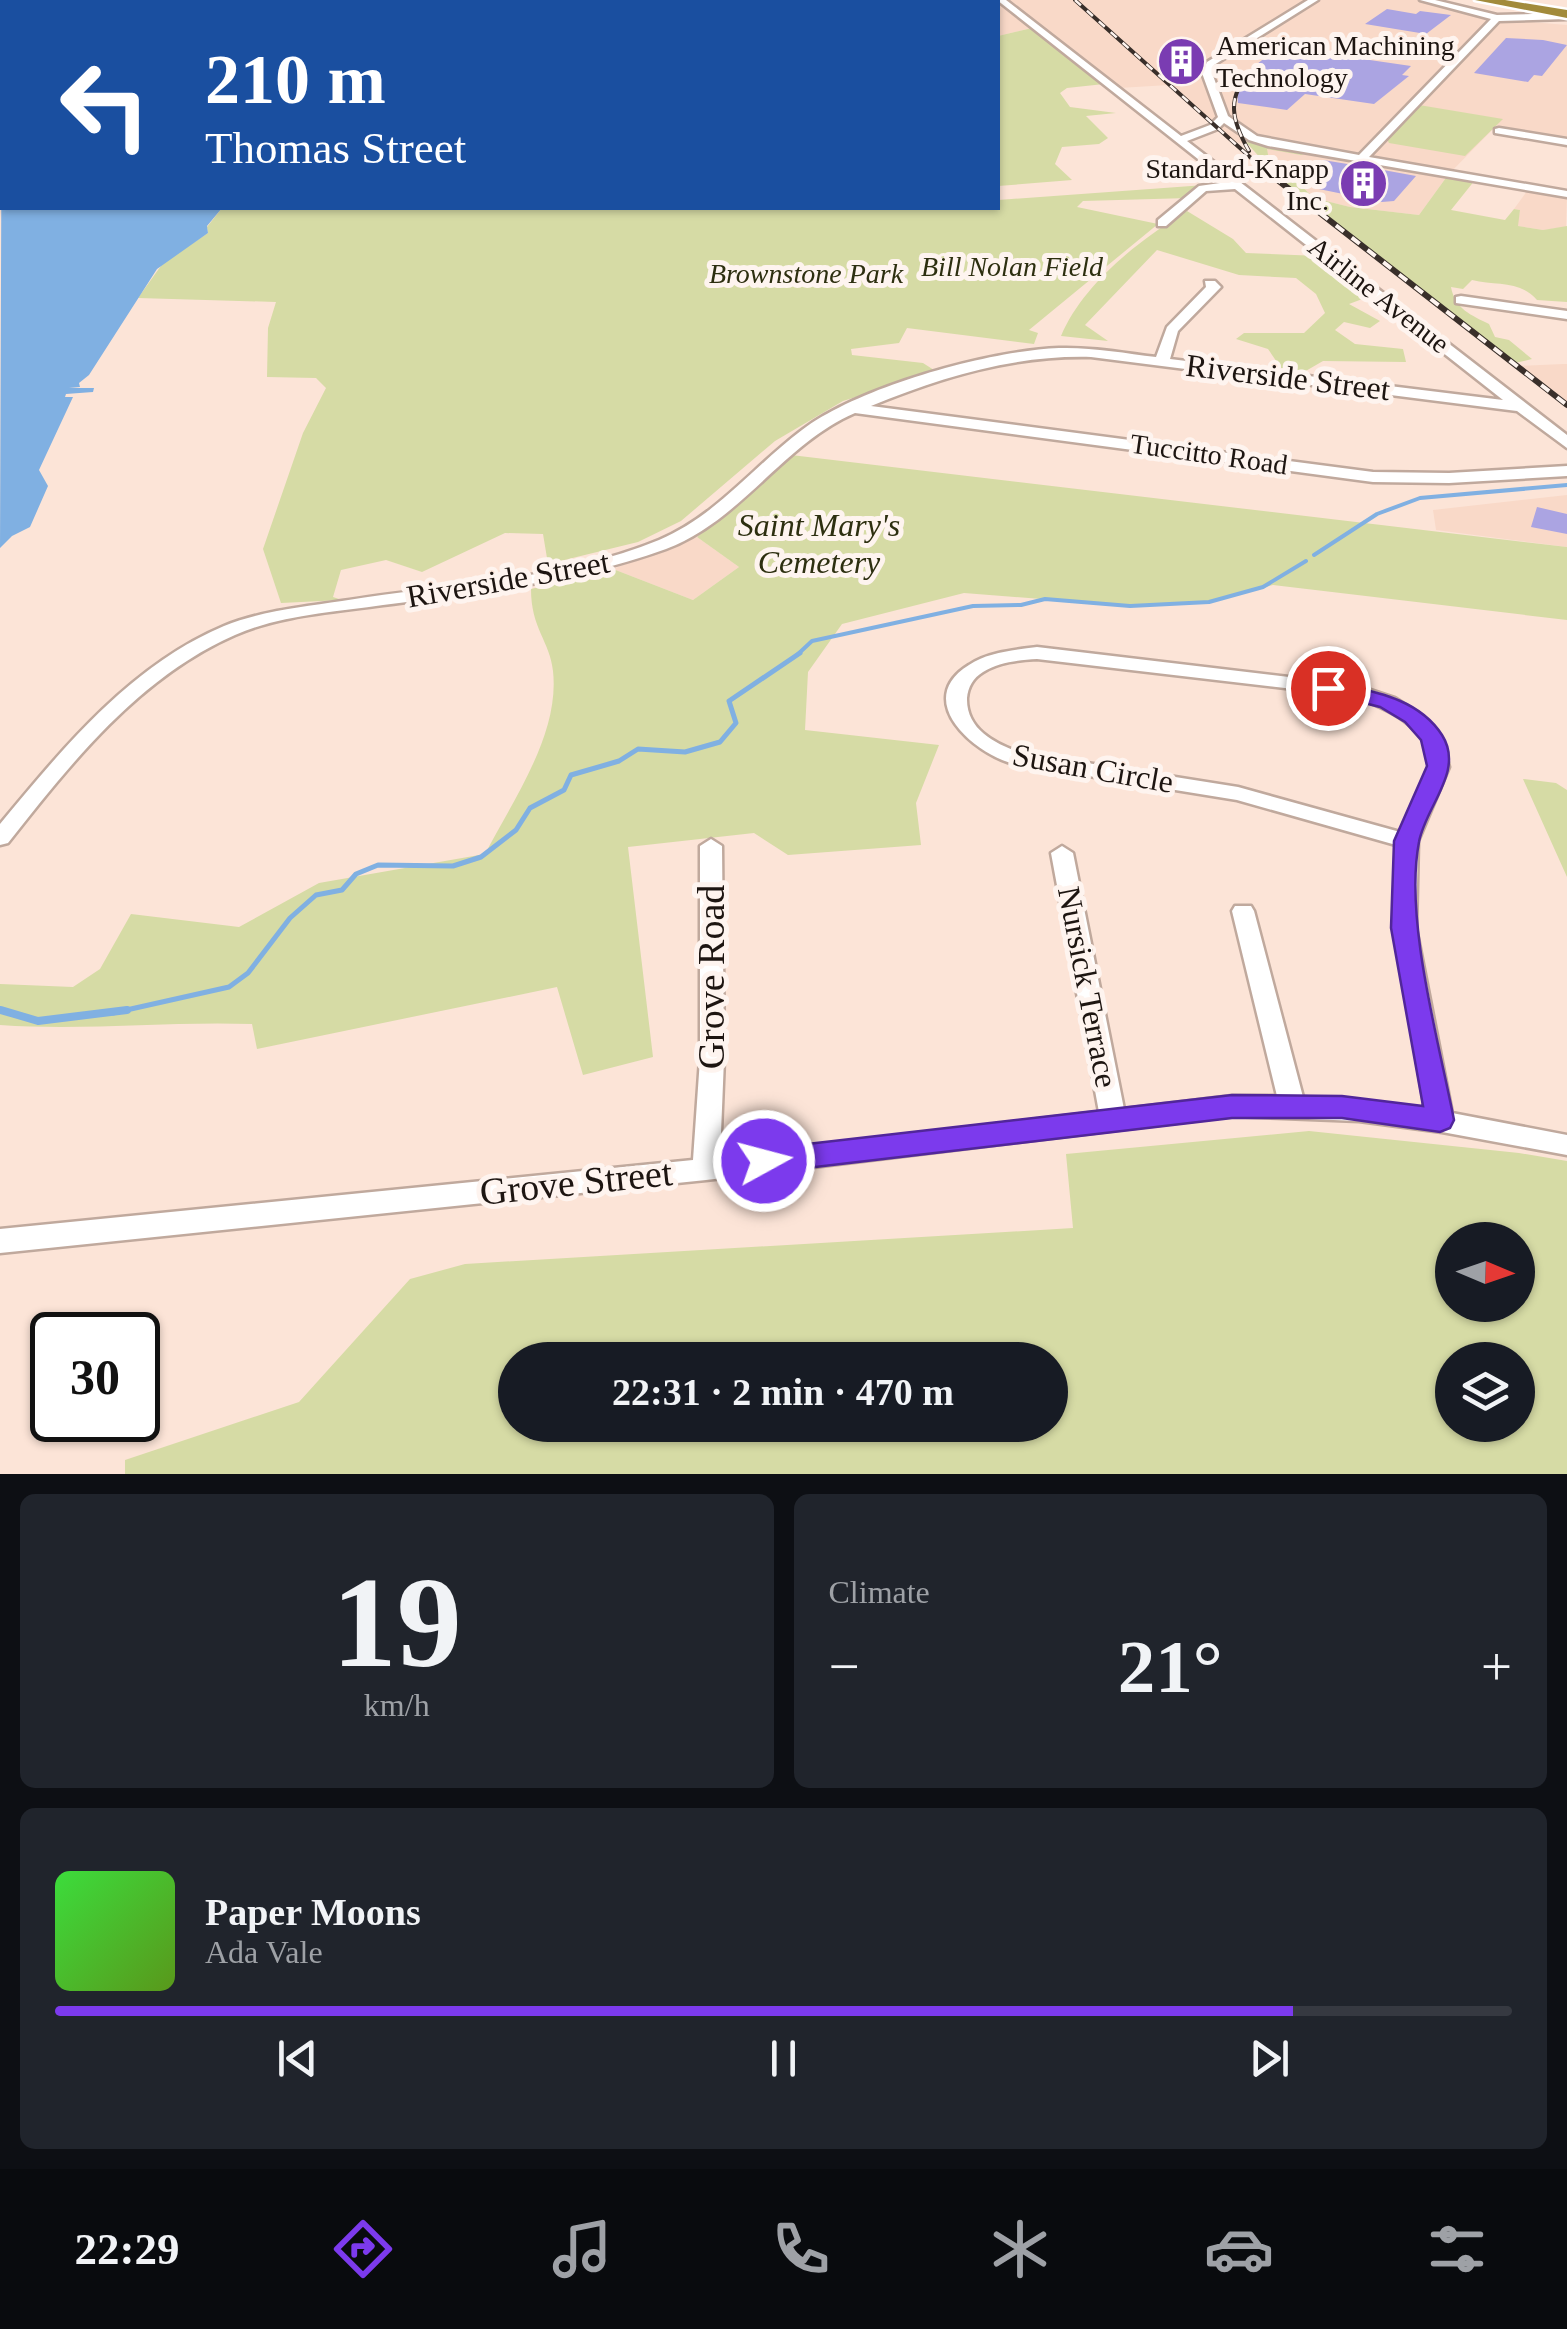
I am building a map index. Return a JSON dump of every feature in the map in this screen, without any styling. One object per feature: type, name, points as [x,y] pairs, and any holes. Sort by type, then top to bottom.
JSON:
[{"type":"highway","points":[[1487,1],[1567,14]]},
{"type":"highway","points":[[1523,8],[1549,2],[1567,14]]},
{"type":"street","name":"Airline Avenue","points":[[1001,0],[1567,443]]},
{"type":"street","points":[[1218,123],[1207,73],[1210,64],[1314,0]]},
{"type":"street","points":[[1424,0],[1497,18],[1567,14]]},
{"type":"street","points":[[1523,8],[1535,18]]},
{"type":"street","points":[[1361,158],[1497,18]]},
{"type":"street","points":[[1179,140],[1218,123],[1268,143],[1567,194]]},
{"type":"street","points":[[1500,131],[1567,142]]},
{"type":"street","points":[[1162,224],[1202,188],[1238,184]]},
{"type":"street","points":[[1162,361],[1172,330],[1214,287],[1210,284]]},
{"type":"street","points":[[1461,300],[1567,315]]},
{"type":"street","name":"Riverside Street","points":[[0,838],[122,703],[155,674],[217,637],[256,621],[288,614],[546,577],[640,553],[690,530],[805,434],[852,408],[1036,351],[1162,361],[1522,408]]},
{"type":"street","name":"Tuccitto Road","points":[[852,408],[1373,477],[1567,472]]},
{"type":"street","name":"Susan Circle","points":[[1037,653],[1356,692],[1388,702],[1432,738],[1438,766],[1406,841],[1238,794],[1014,758],[990,748],[970,733],[957,710],[957,690],[972,670],[1004,657],[1037,653]]},
{"type":"street","points":[[1406,841],[1404,928],[1440,1120]]},
{"type":"street","name":"Grove Road","points":[[706,1169],[712,1060],[712,846]]},
{"type":"street","name":"Nursick Terrace","points":[[1062,853],[1114,1121]]},
{"type":"street","points":[[1243,911],[1292,1104]]},
{"type":"street","name":"Grove Street","points":[[0,1241],[706,1169],[1232,1106],[1292,1104],[1440,1120],[1567,1146]]},
{"type":"shaded area","points":[[1000,0],[1417,0],[1482,18],[1567,25],[1567,139],[1494,128],[1448,175],[1419,215],[1350,207],[1314,198],[1291,176],[1300,166],[1296,162],[1269,160],[1266,148],[1301,155],[1305,152],[1234,142],[1169,85],[1119,88],[1089,65],[1079,66],[1032,28],[1000,36]]},
{"type":"shaded area","points":[[1530,187],[1567,193],[1566,227],[1543,230],[1517,226],[1520,210],[1514,209]]},
{"type":"shaded area","points":[[1563,364],[1567,364],[1567,405],[1516,366]]},
{"type":"shaded area","points":[[1567,495],[1567,547],[1436,530],[1433,510]]},
{"type":"shaded area","points":[[697,537],[739,567],[693,600],[613,569]]},
{"type":"green space","points":[[1032,28],[1104,84],[1067,88],[1060,93],[1070,107],[1116,113],[1086,116],[1108,138],[1099,144],[1062,147],[1055,164],[1072,180],[1000,186],[1000,36]]},
{"type":"green space","points":[[1419,105],[1503,119],[1465,156],[1389,143],[1387,139]]},
{"type":"green space","points":[[1246,142],[1307,153],[1267,149],[1269,160],[1301,166],[1291,176],[1314,198],[1350,207],[1419,215],[1448,175],[1475,180],[1451,210],[1505,220],[1514,209],[1520,210],[1518,226],[1543,230],[1567,226],[1567,302],[1537,300],[1515,286],[1472,280],[1463,289],[1451,287],[1456,301],[1489,324],[1495,337],[1509,340],[1532,359],[1515,363],[1280,180]]},
{"type":"green space","points":[[1205,185],[1189,198],[1083,201],[1077,207],[1158,224],[1029,330],[1038,333],[1034,344],[907,328],[899,343],[851,349],[852,355],[923,363],[937,372],[843,401],[775,441],[681,521],[638,542],[548,564],[543,534],[505,533],[422,572],[386,560],[341,570],[333,597],[342,600],[281,603],[263,549],[303,433],[326,388],[316,378],[267,377],[268,328],[276,302],[138,298],[163,263],[208,233],[207,227],[220,210],[1000,210],[1000,200]]},
{"type":"green space","points":[[1187,211],[1233,239],[1246,253],[1319,256],[1365,298],[1349,304],[1380,321],[1370,328],[1344,322],[1335,330],[1355,344],[1403,349],[1406,362],[1323,361],[1304,372],[1281,368],[1268,349],[1236,339],[1244,333],[1304,333],[1325,313],[1316,294],[1296,278],[1239,275],[1157,250],[1085,325],[1108,341],[1061,336],[1083,299],[1114,265]]},
{"type":"green space","name":"Saint Mary's Cemetery","points":[[791,455],[1567,547],[1567,620],[1273,585],[1209,602],[1130,606],[964,593],[842,624],[808,672],[805,730],[939,745],[916,803],[921,845],[788,855],[754,833],[628,847],[653,1057],[583,1075],[557,987],[257,1049],[252,1024],[0,1025],[0,984],[73,987],[100,969],[131,914],[239,927],[319,883],[485,854],[532,766],[549,719],[553,671],[534,614],[531,589],[613,569],[693,600],[739,567],[697,537]]},
{"type":"green space","points":[[1523,779],[1556,783],[1567,790],[1567,877]]},
{"type":"green space","points":[[1309,1131],[1567,1161],[1567,1474],[125,1474],[125,1460],[299,1402],[410,1279],[465,1264],[1073,1228],[1066,1154]]},
{"type":"water","points":[[1,210],[220,210],[207,226],[208,233],[157,269],[89,375],[79,383],[80,387],[69,388],[94,388],[93,392],[66,394],[65,397],[73,397],[39,470],[48,486],[30,527],[0,548]]},
{"type":"building","points":[[1387,9],[1451,15],[1426,34],[1365,24]]},
{"type":"building","points":[[1506,38],[1567,45],[1542,76],[1534,75],[1528,82],[1474,73]]},
{"type":"building","points":[[1278,47],[1411,66],[1402,75],[1409,76],[1374,104],[1305,94],[1287,110],[1238,103],[1237,91],[1250,73],[1246,73]]},
{"type":"building","name":"Standard-Knapp Inc.","points":[[1323,160],[1416,176],[1394,201],[1382,202],[1314,188],[1323,179],[1307,176]]},
{"type":"building","points":[[1537,507],[1567,514],[1567,534],[1531,527]]},
{"type":"waterway","points":[[1314,555],[1377,514],[1420,498],[1567,485]]},
{"type":"waterway","points":[[797,655],[812,641],[973,606],[1021,605],[1045,599],[1130,606],[1209,602],[1263,587],[1306,561]]},
{"type":"waterway","points":[[126,1010],[229,987],[248,973],[290,918],[316,895],[342,890],[356,874],[378,865],[453,866],[481,857],[516,830],[530,808],[564,790],[571,775],[619,761],[638,749],[685,752],[720,742],[736,723],[729,701],[800,653]]},
{"type":"waterway","points":[[0,1010],[10,1013]]},
{"type":"waterway","points":[[1,1010],[38,1021],[126,1010]]},
{"type":"waterway","points":[[113,1013],[126,1010]]},
{"type":"railway","points":[[1075,0],[1260,166]]},
{"type":"railway","points":[[1249,151],[1239,131],[1234,101],[1250,73]]},
{"type":"railway","points":[[1257,164],[1567,405]]},
{"type":"place","name":"American Machining Technology","points":[[1181,61]]},
{"type":"place","name":"Standard-Knapp Inc.","points":[[1364,184]]},
{"type":"route","points":[[764,1161],[1232,1106],[1342,1107],[1440,1120],[1404,928],[1406,841],[1438,766],[1432,738],[1388,702],[1328,688]]},
{"type":"park label","name":"Bill Nolan Field","points":[[1012,266]]},
{"type":"park label","name":"Brownstone Park","points":[[806,273]]}]
